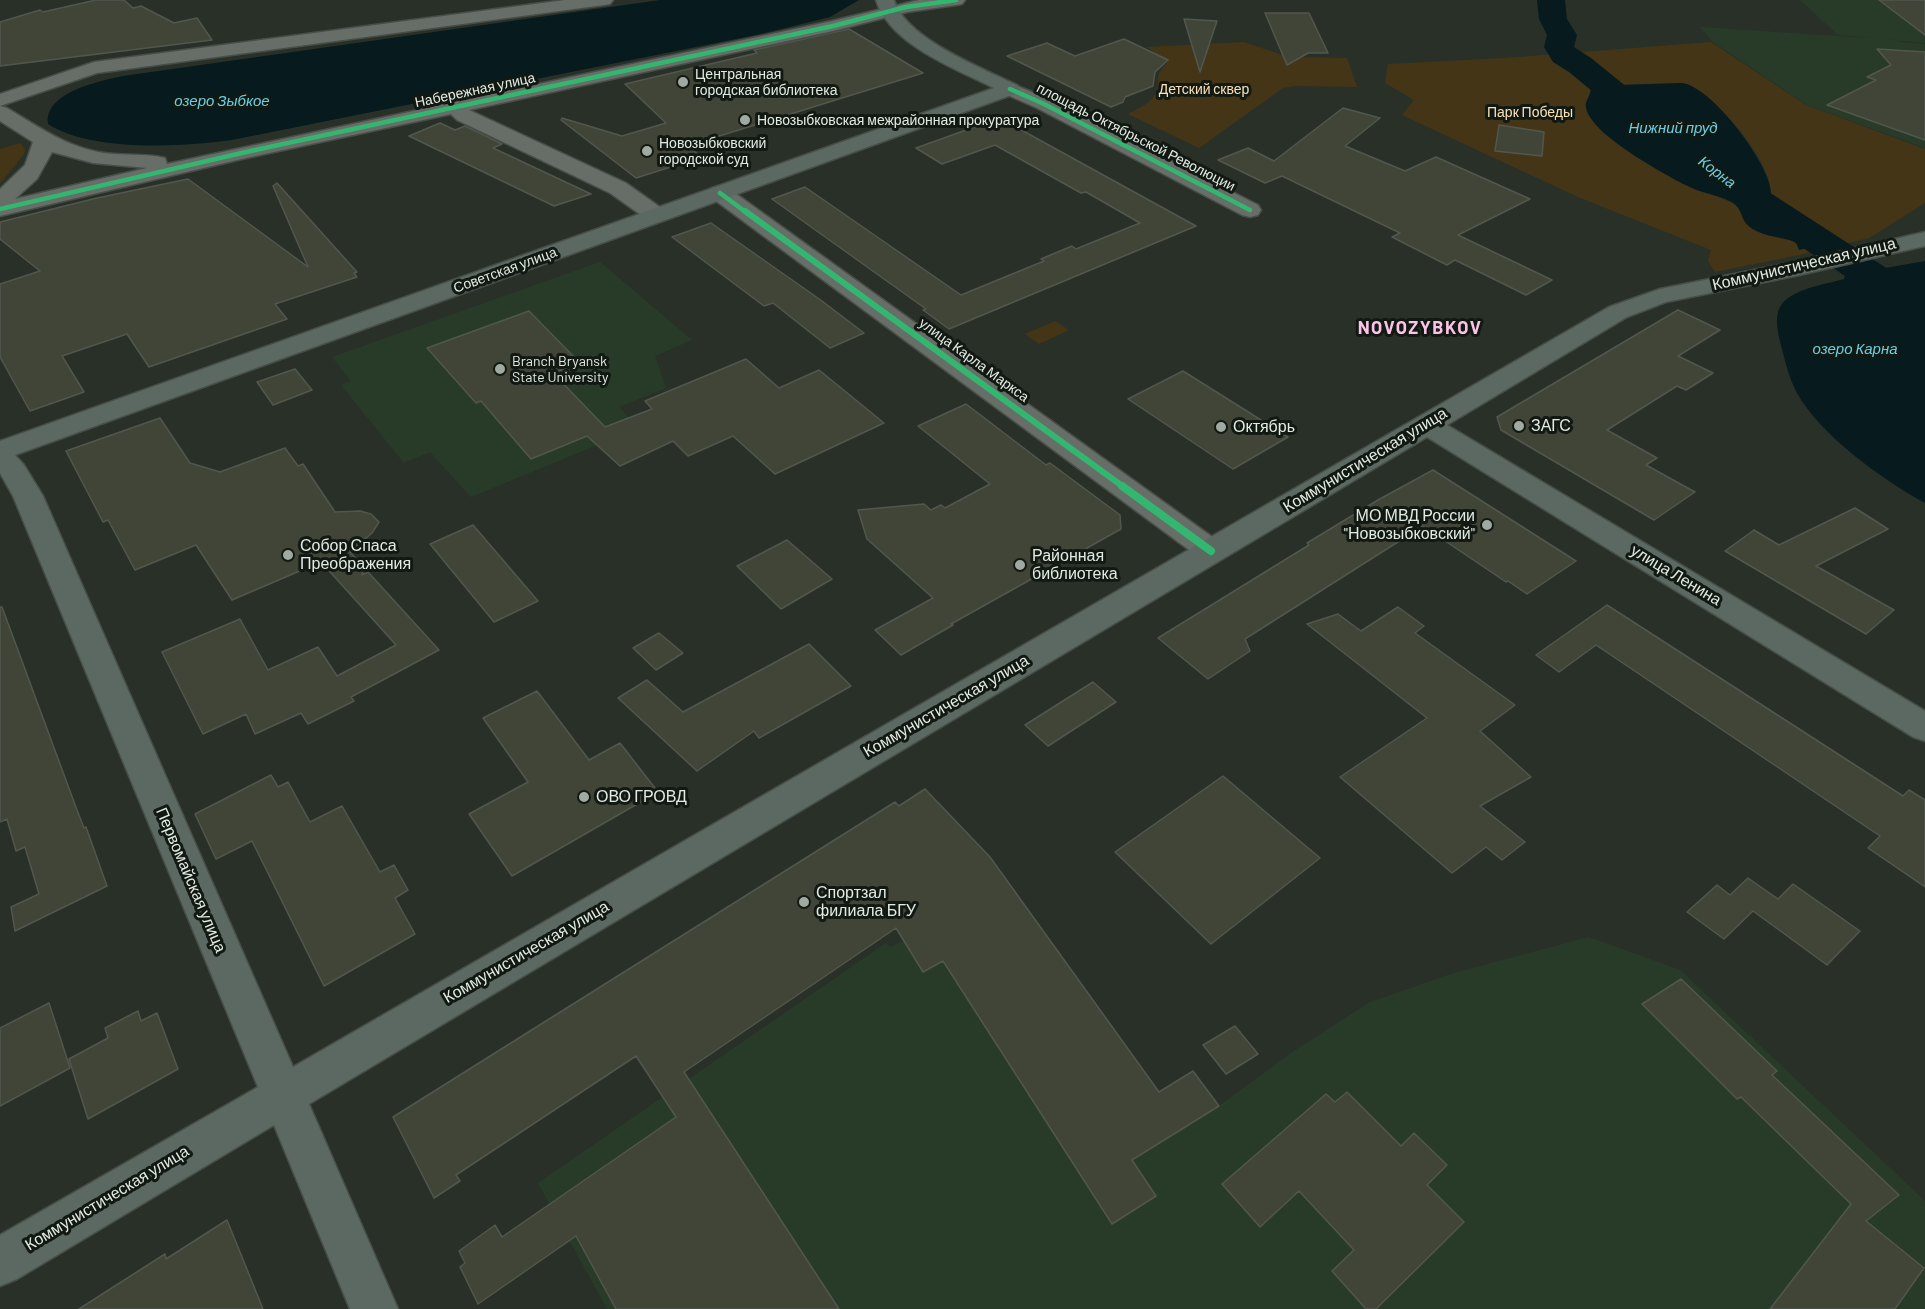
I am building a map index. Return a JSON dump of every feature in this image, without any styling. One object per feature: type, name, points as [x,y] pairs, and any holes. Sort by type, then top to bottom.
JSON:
[{"type":"main road","name":"площадь Октябрьской Революции","points":[[886,6],[896,24],[918,40],[1010,89]]},
{"type":"main road","name":"Советская улица","points":[[0,451],[1010,89]]},
{"type":"main road","points":[[1890,245],[1925,239]]},
{"type":"main road","name":"Коммунистическая улица","points":[[0,1262],[1426,424],[1631,306],[1660,296],[1799,268],[1890,245]]},
{"type":"main road","name":"улица Ленина","points":[[1426,424],[1925,728]]},
{"type":"main road","name":"Первомайская улица","points":[[0,457],[14,471],[28,496],[374,1309]]},
{"type":"street","points":[[4,78],[604,0]]},
{"type":"street","name":"Набережная улица","points":[[0,209],[246,152],[822,28],[886,6],[956,0]]},
{"type":"street","points":[[0,100],[94,68]]},
{"type":"street","name":"площадь Октябрьской Революции","points":[[1010,89],[1044,104],[1250,210]]},
{"type":"street","points":[[456,108],[464,116],[618,188],[656,215]]},
{"type":"street","points":[[0,112],[42,139],[70,151],[133,161],[178,161],[246,152]]},
{"type":"street","points":[[0,199],[32,171],[44,152],[42,139]]},
{"type":"street","name":"улица Карла Маркса","points":[[720,193],[1211,551]]},
{"type":"street","name":"Коммунистическая улица","points":[[1890,245],[1925,233]]},
{"type":"shaded area","points":[[1800,0],[1925,0],[1925,43],[1838,35]]},
{"type":"shaded area","points":[[1700,27],[1897,40],[1925,44],[1925,148],[1807,105],[1713,42]]},
{"type":"shaded area","name":"Branch Bryansk State University","points":[[600,262],[692,340],[655,356],[666,388],[619,407],[638,428],[471,497],[430,452],[404,463],[341,385],[351,381],[332,357]]},
{"type":"shaded area","points":[[1589,937],[1680,970],[1925,1201],[1925,1309],[607,1309],[538,1183],[886,943],[890,947],[904,941],[923,971],[943,961],[1112,1224],[1156,1196],[1132,1160],[1219,1106],[1291,1053],[1370,1002],[1454,973]]},
{"type":"green space","name":"Детский сквер","points":[[1244,42],[1288,57],[1347,58],[1357,87],[1296,86],[1283,88],[1199,148],[1128,114],[1154,97],[1159,74],[1168,62],[1147,47]]},
{"type":"green space","name":"Парк Победы","points":[[1711,42],[1806,105],[1925,149],[1925,203],[1869,238],[1715,272],[1708,261],[1711,250],[1578,197],[1402,115],[1414,100],[1385,83],[1388,64],[1505,58]],"holes":[[[1681,83],[1694,88],[1724,112],[1752,146],[1769,180],[1771,194],[1838,239],[1799,250],[1796,242],[1763,234],[1745,222],[1741,211],[1733,203],[1677,181],[1604,134],[1587,113],[1585,104],[1590,95],[1590,86]]]},
{"type":"green space","points":[[20,143],[25,149],[24,154],[0,184],[0,149]]},
{"type":"green space","points":[[1055,321],[1069,330],[1039,344],[1025,334]]},
{"type":"water","name":"озеро Зыбкое","points":[[660,0],[859,0],[830,17],[761,34],[232,140],[163,145],[112,143],[66,133],[48,124],[49,113],[64,96],[88,85],[123,76]]},
{"type":"water","name":"Нижний пруд","points":[[1681,83],[1693,87],[1707,97],[1737,128],[1761,165],[1769,181],[1771,194],[1839,239],[1799,250],[1796,242],[1756,231],[1745,222],[1733,203],[1694,189],[1650,165],[1615,142],[1591,118],[1586,107],[1591,90],[1589,86]]},
{"type":"water","name":"озеро Карна","points":[[1925,261],[1925,503],[1854,455],[1807,409],[1789,375],[1779,339],[1777,320],[1783,303],[1801,291],[1844,279],[1845,275]]},
{"type":"building","points":[[96,0],[124,0],[133,8],[141,6],[174,23],[197,18],[212,40],[0,66],[0,22],[40,10],[43,12]]},
{"type":"building","points":[[1879,0],[1925,0],[1925,35]]},
{"type":"building","points":[[1265,13],[1309,13],[1328,53],[1308,53],[1287,65]]},
{"type":"building","points":[[1184,19],[1217,21],[1200,72]]},
{"type":"building","points":[[849,29],[923,73],[687,146],[702,157],[636,178],[561,120],[562,118],[622,136],[666,123],[625,84],[757,53],[754,50]]},
{"type":"building","points":[[1124,39],[1168,60],[1155,72],[1153,86],[1125,97],[1123,102],[1111,107],[1007,56],[1047,43],[1075,56]]},
{"type":"building","points":[[1877,49],[1925,52],[1925,140],[1827,105],[1876,80],[1867,77],[1891,65]]},
{"type":"building","points":[[1343,108],[1380,118],[1345,146],[1405,171],[1436,157],[1530,199],[1458,235],[1552,280],[1526,295],[1455,260],[1447,265],[1392,237],[1400,233],[1282,176],[1265,183],[1218,160],[1248,148],[1274,161]]},
{"type":"building","points":[[994,120],[1005,121],[1196,226],[949,329],[923,310],[926,309],[772,199],[805,187],[961,295],[1044,261],[1041,259],[1072,246],[1076,249],[1140,223],[995,145],[942,164],[916,148]]},
{"type":"building","points":[[440,123],[455,130],[465,126],[502,144],[493,148],[591,194],[554,206],[409,136]]},
{"type":"building","points":[[1499,125],[1544,132],[1542,156],[1495,151]]},
{"type":"building","points":[[188,179],[308,267],[273,186],[277,183],[357,272],[354,273],[357,277],[275,304],[287,319],[149,367],[127,334],[62,356],[84,392],[30,411],[0,357],[0,284],[40,271],[0,239],[0,222]]},
{"type":"building","points":[[711,223],[864,333],[830,348],[773,303],[764,306],[672,237]]},
{"type":"building","points":[[1678,310],[1720,330],[1678,356],[1713,373],[1686,390],[1677,386],[1607,430],[1657,458],[1646,465],[1695,492],[1654,520],[1501,430],[1497,417]]},
{"type":"building","points":[[529,311],[580,363],[553,373],[605,427],[652,409],[645,401],[746,359],[779,388],[819,370],[884,423],[775,474],[733,436],[688,456],[673,441],[620,466],[587,436],[531,459],[481,401],[476,403],[427,348]]},
{"type":"building","points":[[295,369],[312,390],[273,405],[257,382]]},
{"type":"building","points":[[1183,371],[1288,437],[1233,469],[1128,399]]},
{"type":"building","points":[[966,404],[1046,465],[1050,463],[1120,515],[1121,529],[951,624],[953,625],[901,655],[875,630],[933,598],[867,539],[858,510],[924,504],[931,510],[941,505],[945,508],[990,484],[918,426]]},
{"type":"building","points":[[160,418],[190,463],[220,472],[285,448],[298,466],[303,464],[335,512],[360,511],[371,514],[379,522],[372,533],[350,552],[364,568],[362,575],[368,572],[439,650],[351,697],[354,701],[308,724],[301,713],[255,734],[246,714],[203,734],[162,652],[240,619],[268,670],[318,647],[337,676],[396,645],[323,564],[310,569],[309,567],[232,600],[196,545],[135,570],[108,520],[103,522],[66,451]]},
{"type":"building","points":[[1433,470],[1576,561],[1527,594],[1423,526],[1245,639],[1250,651],[1208,679],[1158,638],[1309,545],[1307,543]]},
{"type":"building","points":[[1855,508],[1888,529],[1816,566],[1894,610],[1866,634],[1725,551],[1754,530],[1779,545]]},
{"type":"building","points":[[473,525],[538,601],[494,622],[430,544]]},
{"type":"building","points":[[787,540],[832,579],[781,609],[737,566]]},
{"type":"building","points":[[1607,605],[1903,796],[1909,790],[1925,800],[1925,887],[1868,848],[1880,836],[1596,645],[1559,672],[1536,655]]},
{"type":"building","points":[[0,607],[2,607],[107,886],[15,931],[11,907],[39,894],[25,847],[16,851],[7,819],[0,822]]},
{"type":"building","points":[[1398,607],[1424,626],[1415,633],[1515,705],[1480,731],[1531,777],[1480,806],[1525,842],[1502,860],[1486,847],[1452,873],[1340,777],[1427,718],[1307,624],[1338,614],[1361,631]]},
{"type":"building","points":[[659,633],[683,653],[656,670],[633,648]]},
{"type":"building","points":[[809,644],[851,686],[759,738],[754,731],[697,771],[618,698],[647,680],[683,712]]},
{"type":"building","points":[[1093,682],[1116,702],[1048,746],[1025,725]]},
{"type":"building","points":[[537,691],[589,760],[620,743],[658,792],[512,876],[469,814],[528,782],[483,718]]},
{"type":"building","points":[[271,775],[278,787],[288,782],[310,822],[342,806],[380,872],[394,865],[408,890],[395,898],[415,934],[324,986],[252,841],[216,859],[195,814]]},
{"type":"building","points":[[1223,776],[1320,858],[1211,944],[1115,852]]},
{"type":"building","points":[[925,789],[990,857],[1159,1092],[1193,1071],[1219,1106],[1132,1160],[1156,1196],[1112,1224],[943,961],[923,972],[896,928],[684,1072],[839,1309],[616,1309],[576,1236],[478,1304],[460,1267],[465,1263],[459,1251],[495,1225],[502,1237],[676,1117],[636,1056],[456,1175],[460,1181],[434,1198],[393,1117],[895,802],[899,806]]},
{"type":"building","points":[[1748,878],[1778,899],[1793,884],[1860,931],[1827,965],[1753,911],[1724,939],[1687,912],[1717,885],[1730,895]]},
{"type":"building","points":[[1681,979],[1777,1071],[1772,1075],[1899,1195],[1866,1221],[1924,1268],[1895,1309],[1770,1309],[1851,1204],[1741,1097],[1737,1099],[1642,1004]]},
{"type":"building","points":[[49,1003],[70,1068],[0,1106],[0,1028]]},
{"type":"building","points":[[138,1011],[141,1021],[157,1013],[178,1069],[88,1119],[69,1059],[108,1038],[105,1028]]},
{"type":"building","points":[[1235,1026],[1258,1054],[1226,1074],[1203,1045]]},
{"type":"building","points":[[1347,1092],[1401,1146],[1414,1133],[1447,1165],[1427,1185],[1464,1222],[1376,1309],[1366,1309],[1332,1271],[1354,1250],[1299,1191],[1260,1227],[1222,1184],[1326,1094],[1335,1102]]},
{"type":"building","points":[[227,1220],[263,1309],[79,1309],[165,1254],[166,1259]]},
{"type":"waterway","name":"Корна","points":[[1551,0],[1553,19],[1562,35],[1559,47],[1564,56],[1580,65],[1663,133]]},
{"type":"waterway","name":"Корна","points":[[1759,202],[1925,311]]},
{"type":"cycle path","points":[[0,209],[246,152],[833,26],[906,7],[956,0]]},
{"type":"cycle path","points":[[1010,89],[1044,104],[1250,210]]},
{"type":"cycle path","points":[[720,193],[1211,551]]},
{"type":"place","name":"Центральная городская библиотека","points":[[683,82]]},
{"type":"place","name":"Новозыбковская межрайонная прокуратура","points":[[745,120]]},
{"type":"place","name":"Новозыбковский городской суд","points":[[647,151]]},
{"type":"place","name":"Branch Bryansk State University","points":[[500,369]]},
{"type":"place","name":"ЗАГС","points":[[1519,426]]},
{"type":"place","name":"Октябрь","points":[[1221,427]]},
{"type":"place","name":"МО МВД России \"Новозыбковский\"","points":[[1487,525]]},
{"type":"place","name":"Собор Спаса Преображения","points":[[288,555]]},
{"type":"place","name":"Районная библиотека","points":[[1020,565]]},
{"type":"place","name":"ОВО ГРОВД","points":[[584,797]]},
{"type":"place","name":"Спортзал филиала БГУ","points":[[804,902]]},
{"type":"district","name":"NOVOZYBKOV","points":[[1420,328]]}]
